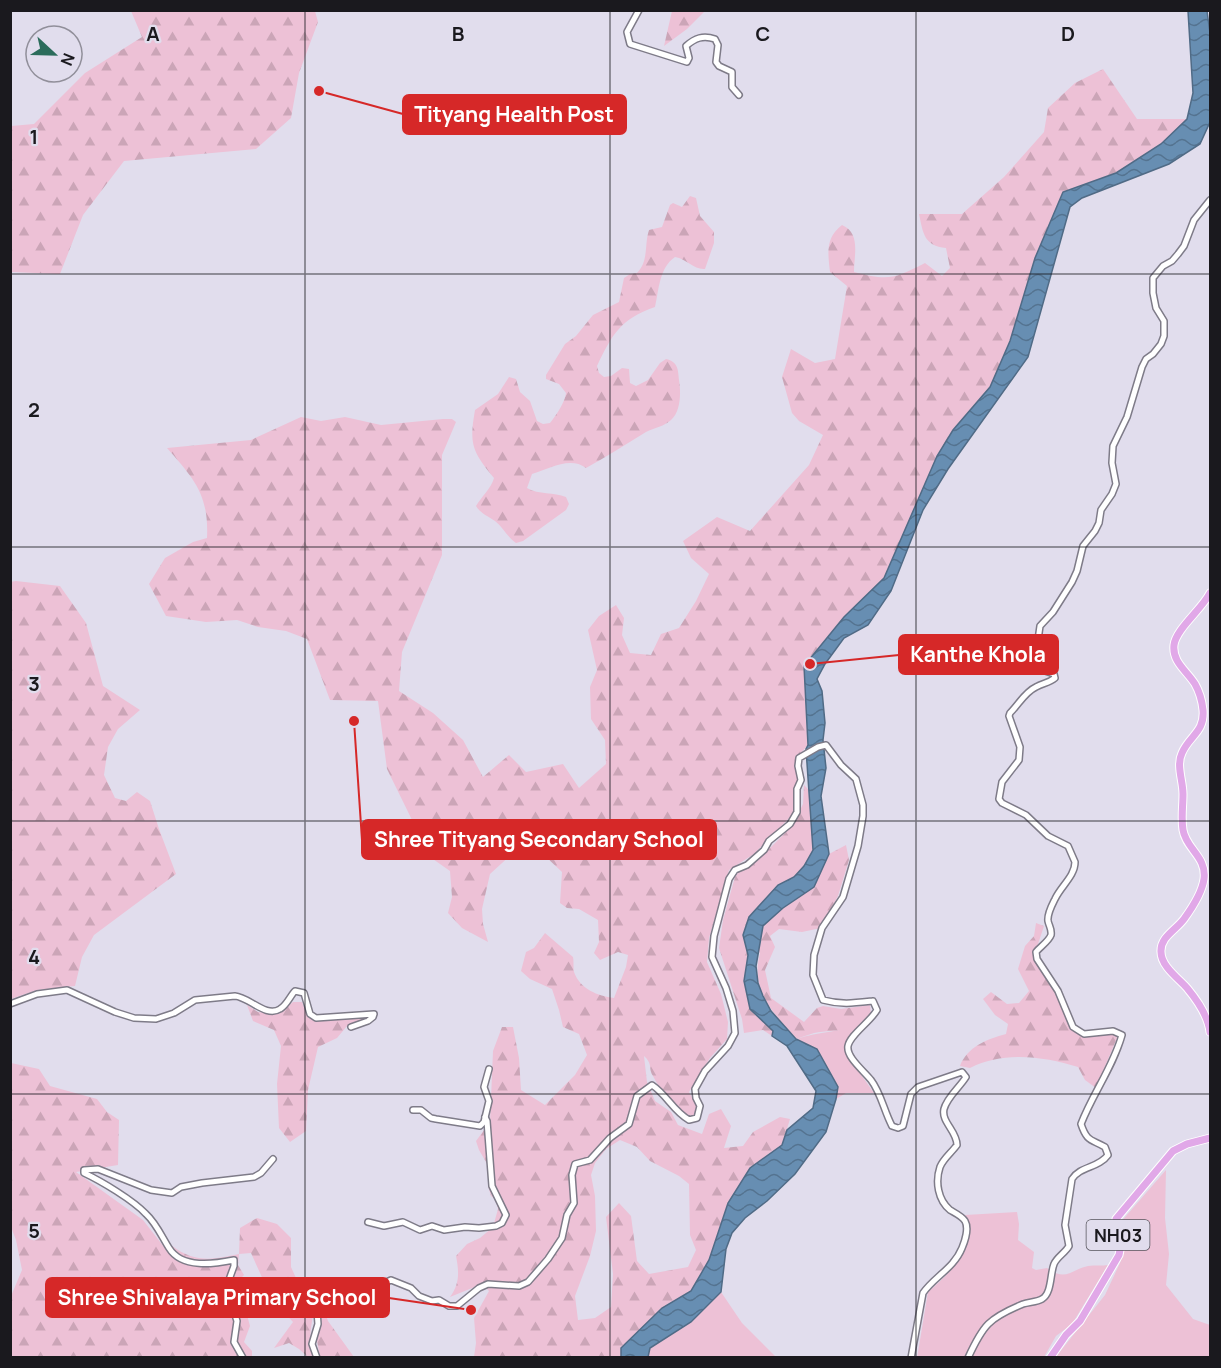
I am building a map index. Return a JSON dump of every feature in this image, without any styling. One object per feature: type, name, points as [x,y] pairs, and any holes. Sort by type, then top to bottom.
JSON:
[{"type":"main road","points":[[1210,593],[1205,604],[1182,628],[1174,642],[1177,660],[1195,684],[1203,711],[1201,728],[1182,753],[1180,764],[1183,831],[1186,840],[1200,858],[1204,871],[1203,881],[1183,921],[1161,945],[1161,953],[1163,961],[1196,1000],[1210,1032]]},
{"type":"main road","name":"NH03","points":[[1050,1358],[1066,1335],[1080,1321],[1119,1255],[1121,1245],[1116,1219],[1173,1151],[1187,1144],[1210,1138]]},
{"type":"street","points":[[639,10],[627,32],[630,44],[687,62],[689,58],[686,46],[693,40],[701,37],[715,39],[718,45],[716,62],[719,66],[732,72],[732,87],[739,95]]},
{"type":"street","points":[[968,1358],[984,1328],[993,1318],[1029,1302],[1041,1300],[1046,1295],[1053,1266],[1068,1246],[1065,1225],[1072,1179],[1075,1173],[1101,1163],[1108,1155],[1106,1147],[1085,1136],[1082,1124],[1097,1089],[1108,1071],[1122,1035],[1113,1031],[1084,1034],[1073,1027],[1058,992],[1037,959],[1036,952],[1051,935],[1049,912],[1076,862],[1068,846],[1048,836],[1026,815],[1002,803],[999,799],[1002,782],[1019,760],[1020,747],[1010,713],[1026,693],[1055,678],[1054,674],[1042,670],[1037,660],[1040,626],[1053,612],[1072,582],[1083,546],[1095,531],[1101,510],[1116,484],[1112,464],[1113,446],[1127,417],[1142,367],[1146,359],[1154,354],[1164,336],[1164,321],[1156,308],[1153,278],[1163,266],[1172,261],[1184,246],[1194,220],[1210,200]]},
{"type":"street","points":[[317,1358],[312,1344],[318,1324],[316,1311],[320,1305],[333,1301],[350,1290],[373,1288],[391,1280],[411,1288],[419,1296],[432,1301],[439,1300],[449,1306],[457,1306],[479,1288],[488,1284],[519,1286],[528,1282],[562,1238],[567,1215],[573,1203],[572,1175],[575,1164],[590,1160],[610,1138],[629,1124],[637,1096],[652,1085],[680,1115],[689,1120],[697,1118],[700,1106],[695,1089],[705,1071],[728,1046],[735,1033],[733,1011],[712,957],[714,936],[729,879],[735,870],[747,865],[764,850],[769,841],[789,824],[797,812],[797,789],[801,780],[799,758],[826,745],[841,765],[856,779],[863,805],[863,816],[858,846],[843,897],[822,928],[814,955],[812,964],[817,989],[823,1000],[830,1002],[854,1004],[873,1001],[875,1004],[877,1010],[871,1020],[852,1038],[848,1046],[849,1053],[877,1090],[892,1126],[898,1128],[903,1126],[911,1094],[918,1086],[962,1072],[966,1077],[947,1101],[943,1110],[944,1117],[956,1134],[957,1145],[940,1168],[939,1189],[941,1201],[964,1219],[966,1234],[962,1250],[945,1274],[928,1285],[923,1293],[911,1358]]},
{"type":"street","points":[[10,1004],[37,994],[67,990],[124,1015],[156,1019],[174,1013],[195,999],[235,996],[242,996],[274,1012],[281,1009],[296,991],[300,991],[304,993],[310,1014],[316,1018],[374,1014],[368,1021],[351,1026]]},
{"type":"street","points":[[413,1110],[421,1110],[431,1118],[476,1126],[482,1125],[489,1101],[484,1087],[489,1069]]},
{"type":"street","points":[[368,1222],[384,1226],[403,1222],[420,1230],[432,1226],[451,1230],[465,1227],[487,1227],[502,1223],[506,1215],[492,1186],[485,1117]]},
{"type":"street","points":[[243,1358],[234,1342],[237,1321],[226,1288],[234,1260],[214,1264],[197,1263],[180,1258],[171,1251],[146,1213],[84,1173],[84,1170],[98,1170],[150,1190],[172,1193],[181,1187],[254,1177],[261,1173],[273,1159]]},
{"type":"green space","points":[[131,11],[315,11],[318,22],[299,73],[291,118],[256,149],[124,161],[83,215],[60,274],[11,272],[11,126],[34,124],[74,84],[84,84],[85,73],[142,37]]},
{"type":"green space","points":[[672,11],[705,11],[687,29],[664,46]]},
{"type":"green space","points":[[1103,69],[1137,119],[1187,119],[1161,144],[1116,173],[1063,192],[1035,258],[1010,341],[990,387],[953,430],[937,456],[884,578],[844,617],[804,665],[808,745],[797,757],[795,763],[799,780],[794,813],[754,854],[729,870],[709,938],[707,962],[721,994],[728,1022],[727,1039],[710,1058],[689,1092],[697,1106],[693,1117],[681,1111],[665,1095],[644,1056],[647,1082],[655,1101],[671,1112],[678,1125],[702,1134],[709,1114],[721,1109],[731,1126],[724,1148],[743,1146],[753,1132],[780,1117],[790,1119],[782,1145],[750,1168],[728,1203],[709,1260],[691,1291],[662,1308],[621,1348],[621,1357],[474,1357],[476,1343],[474,1318],[489,1291],[482,1284],[450,1297],[456,1287],[458,1277],[456,1256],[467,1244],[480,1238],[493,1227],[498,1209],[488,1186],[489,1167],[476,1141],[490,1122],[493,1051],[502,1027],[513,1027],[519,1058],[521,1090],[545,1105],[575,1075],[587,1055],[579,1034],[563,1027],[552,989],[530,979],[521,971],[526,952],[534,948],[545,933],[573,957],[574,972],[585,987],[614,998],[626,967],[628,955],[618,952],[600,960],[594,953],[599,942],[598,920],[579,909],[567,908],[560,903],[562,872],[545,856],[523,844],[490,874],[482,909],[488,942],[462,928],[448,913],[452,897],[450,871],[420,850],[412,820],[387,769],[378,701],[330,700],[307,639],[286,631],[258,627],[237,620],[206,622],[166,616],[149,584],[165,558],[193,542],[207,538],[205,510],[198,488],[167,448],[251,440],[301,417],[321,421],[345,417],[381,425],[443,419],[452,419],[456,422],[442,455],[442,555],[402,652],[399,691],[433,713],[463,740],[483,777],[509,755],[526,772],[563,764],[579,788],[606,764],[605,740],[591,719],[590,687],[597,670],[588,630],[599,616],[616,605],[624,618],[622,635],[630,653],[651,655],[661,634],[679,628],[709,574],[691,558],[683,541],[717,517],[750,531],[809,465],[823,435],[799,421],[792,413],[782,377],[791,349],[815,363],[835,359],[847,286],[830,272],[828,252],[833,235],[842,225],[852,233],[855,245],[854,272],[875,277],[891,277],[925,263],[942,276],[950,268],[946,248],[933,245],[929,241],[924,233],[919,214],[962,214],[1004,177],[1044,132],[1048,108],[1075,83]],"holes":[[[620,1140],[637,1147],[650,1161],[679,1176],[689,1184],[690,1235],[696,1250],[688,1267],[649,1274],[637,1261],[631,1216],[619,1203],[606,1217],[613,1274],[611,1307],[595,1318],[578,1320],[575,1296],[590,1256],[596,1231],[595,1196],[591,1175],[595,1163],[606,1149]]]},
{"type":"green space","points":[[690,196],[696,198],[700,216],[714,232],[714,243],[705,269],[697,268],[675,257],[666,267],[660,280],[655,307],[633,317],[618,329],[597,366],[599,373],[604,377],[611,376],[622,368],[629,369],[630,383],[636,386],[648,380],[660,363],[666,359],[673,362],[678,369],[680,385],[677,412],[666,424],[646,432],[586,468],[566,463],[532,474],[527,488],[536,492],[566,497],[569,504],[566,510],[523,541],[516,543],[498,523],[482,513],[476,506],[491,486],[494,478],[474,447],[472,431],[475,410],[498,394],[509,377],[516,379],[520,392],[530,401],[537,421],[543,424],[550,423],[566,393],[559,384],[546,379],[546,375],[565,344],[576,336],[593,315],[619,302],[624,278],[637,273],[641,268],[645,258],[649,230],[662,227],[670,205],[673,203],[682,207]]},
{"type":"green space","points":[[10,582],[60,586],[86,623],[103,686],[140,710],[118,729],[108,747],[104,775],[115,798],[126,801],[137,792],[150,801],[176,874],[94,935],[82,957],[75,986],[37,990],[11,999]]},
{"type":"green space","points":[[804,785],[808,789],[813,850],[804,866],[794,877],[778,885],[749,917],[743,935],[748,955],[744,981],[750,1009],[773,1031],[772,1036],[763,1030],[744,1033],[742,1019],[719,948],[723,920],[735,877],[739,871],[757,861],[793,825],[803,804]]},
{"type":"green space","points":[[846,845],[849,860],[838,896],[821,928],[802,932],[779,929],[770,936],[775,947],[765,970],[771,998],[804,1022],[817,1008],[823,1006],[841,1009],[870,1005],[871,1014],[858,1026],[845,1030],[814,1033],[796,1039],[772,1010],[761,990],[758,979],[760,953],[757,950],[763,926],[783,908],[813,887],[829,854]]},
{"type":"green space","points":[[1036,923],[1044,926],[1034,956],[1056,991],[1073,1030],[1081,1035],[1115,1034],[1117,1038],[1096,1088],[1085,1080],[1078,1067],[1051,1060],[1009,1057],[970,1068],[960,1066],[967,1054],[978,1045],[1006,1034],[1008,1024],[995,1015],[983,999],[991,992],[1007,1004],[1019,1003],[1029,991],[1018,969],[1025,946],[1034,936]]},
{"type":"green space","points":[[293,1002],[302,1002],[306,1013],[314,1021],[367,1017],[347,1026],[337,1038],[318,1047],[308,1090],[306,1131],[290,1142],[279,1128],[277,1084],[281,1046],[274,1030],[253,1021],[247,1005],[258,1012],[279,1014]]},
{"type":"green space","points":[[863,1023],[851,1036],[845,1052],[874,1093],[846,1093],[836,1099],[838,1086],[817,1049],[796,1039],[846,1029]]},
{"type":"green space","points":[[11,1063],[39,1069],[50,1086],[97,1099],[107,1112],[119,1120],[118,1165],[76,1172],[143,1220],[164,1247],[171,1245],[188,1255],[204,1258],[220,1258],[239,1254],[238,1265],[244,1275],[238,1281],[239,1285],[234,1288],[235,1297],[241,1309],[246,1311],[250,1326],[244,1342],[252,1351],[252,1357],[11,1358],[11,1296],[22,1270],[11,1227]]},
{"type":"green space","points":[[1166,1170],[1165,1218],[1169,1254],[1166,1285],[1193,1319],[1210,1325],[1210,1357],[1055,1358],[1105,1295],[1120,1263],[1125,1245],[1120,1223]]},
{"type":"green space","points":[[1017,1212],[1018,1240],[1034,1252],[1032,1268],[1036,1270],[1047,1268],[1064,1275],[1088,1266],[1108,1265],[1072,1324],[1056,1336],[1044,1357],[917,1358],[928,1292],[953,1268],[965,1248],[968,1227],[965,1215]]},
{"type":"green space","points":[[257,1218],[277,1224],[291,1238],[291,1267],[301,1289],[321,1297],[316,1303],[311,1330],[310,1344],[313,1357],[308,1357],[289,1343],[274,1348],[293,1322],[282,1310],[269,1316],[276,1289],[265,1284],[251,1253],[239,1254],[240,1228]]},
{"type":"green space","points":[[721,1292],[742,1323],[776,1357],[648,1358],[650,1348],[691,1322]]},
{"type":"green space","points":[[324,1309],[328,1321],[354,1357],[320,1357],[317,1341],[320,1310]]},
{"type":"water","points":[[1188,11],[1207,11],[1210,33],[1210,122],[1200,144],[1169,164],[1082,198],[1070,207],[1028,357],[948,469],[923,510],[891,591],[868,625],[844,638],[817,679],[822,691],[825,723],[823,740],[826,768],[821,796],[829,854],[814,887],[783,908],[763,926],[756,966],[758,983],[771,1011],[796,1039],[817,1049],[838,1087],[826,1132],[795,1174],[745,1218],[732,1233],[726,1249],[721,1292],[691,1322],[650,1348],[648,1357],[621,1358],[621,1348],[662,1308],[691,1291],[709,1260],[728,1203],[750,1168],[782,1145],[787,1130],[813,1108],[816,1091],[787,1046],[772,1036],[773,1031],[750,1009],[744,981],[748,955],[743,935],[749,917],[778,885],[794,877],[804,866],[813,850],[806,749],[808,745],[804,666],[844,617],[884,578],[937,456],[953,430],[990,387],[1010,341],[1035,258],[1063,192],[1116,173],[1161,144],[1187,119],[1193,93]]},
{"type":"place","name":"Tityang Health Post","points":[[319,91]]},
{"type":"place","name":"Kanthe Khola","points":[[810,664]]},
{"type":"place","name":"Shree Tityang Secondary School","points":[[354,721]]},
{"type":"place","name":"Shree Shivalaya Primary School","points":[[471,1310]]}]
